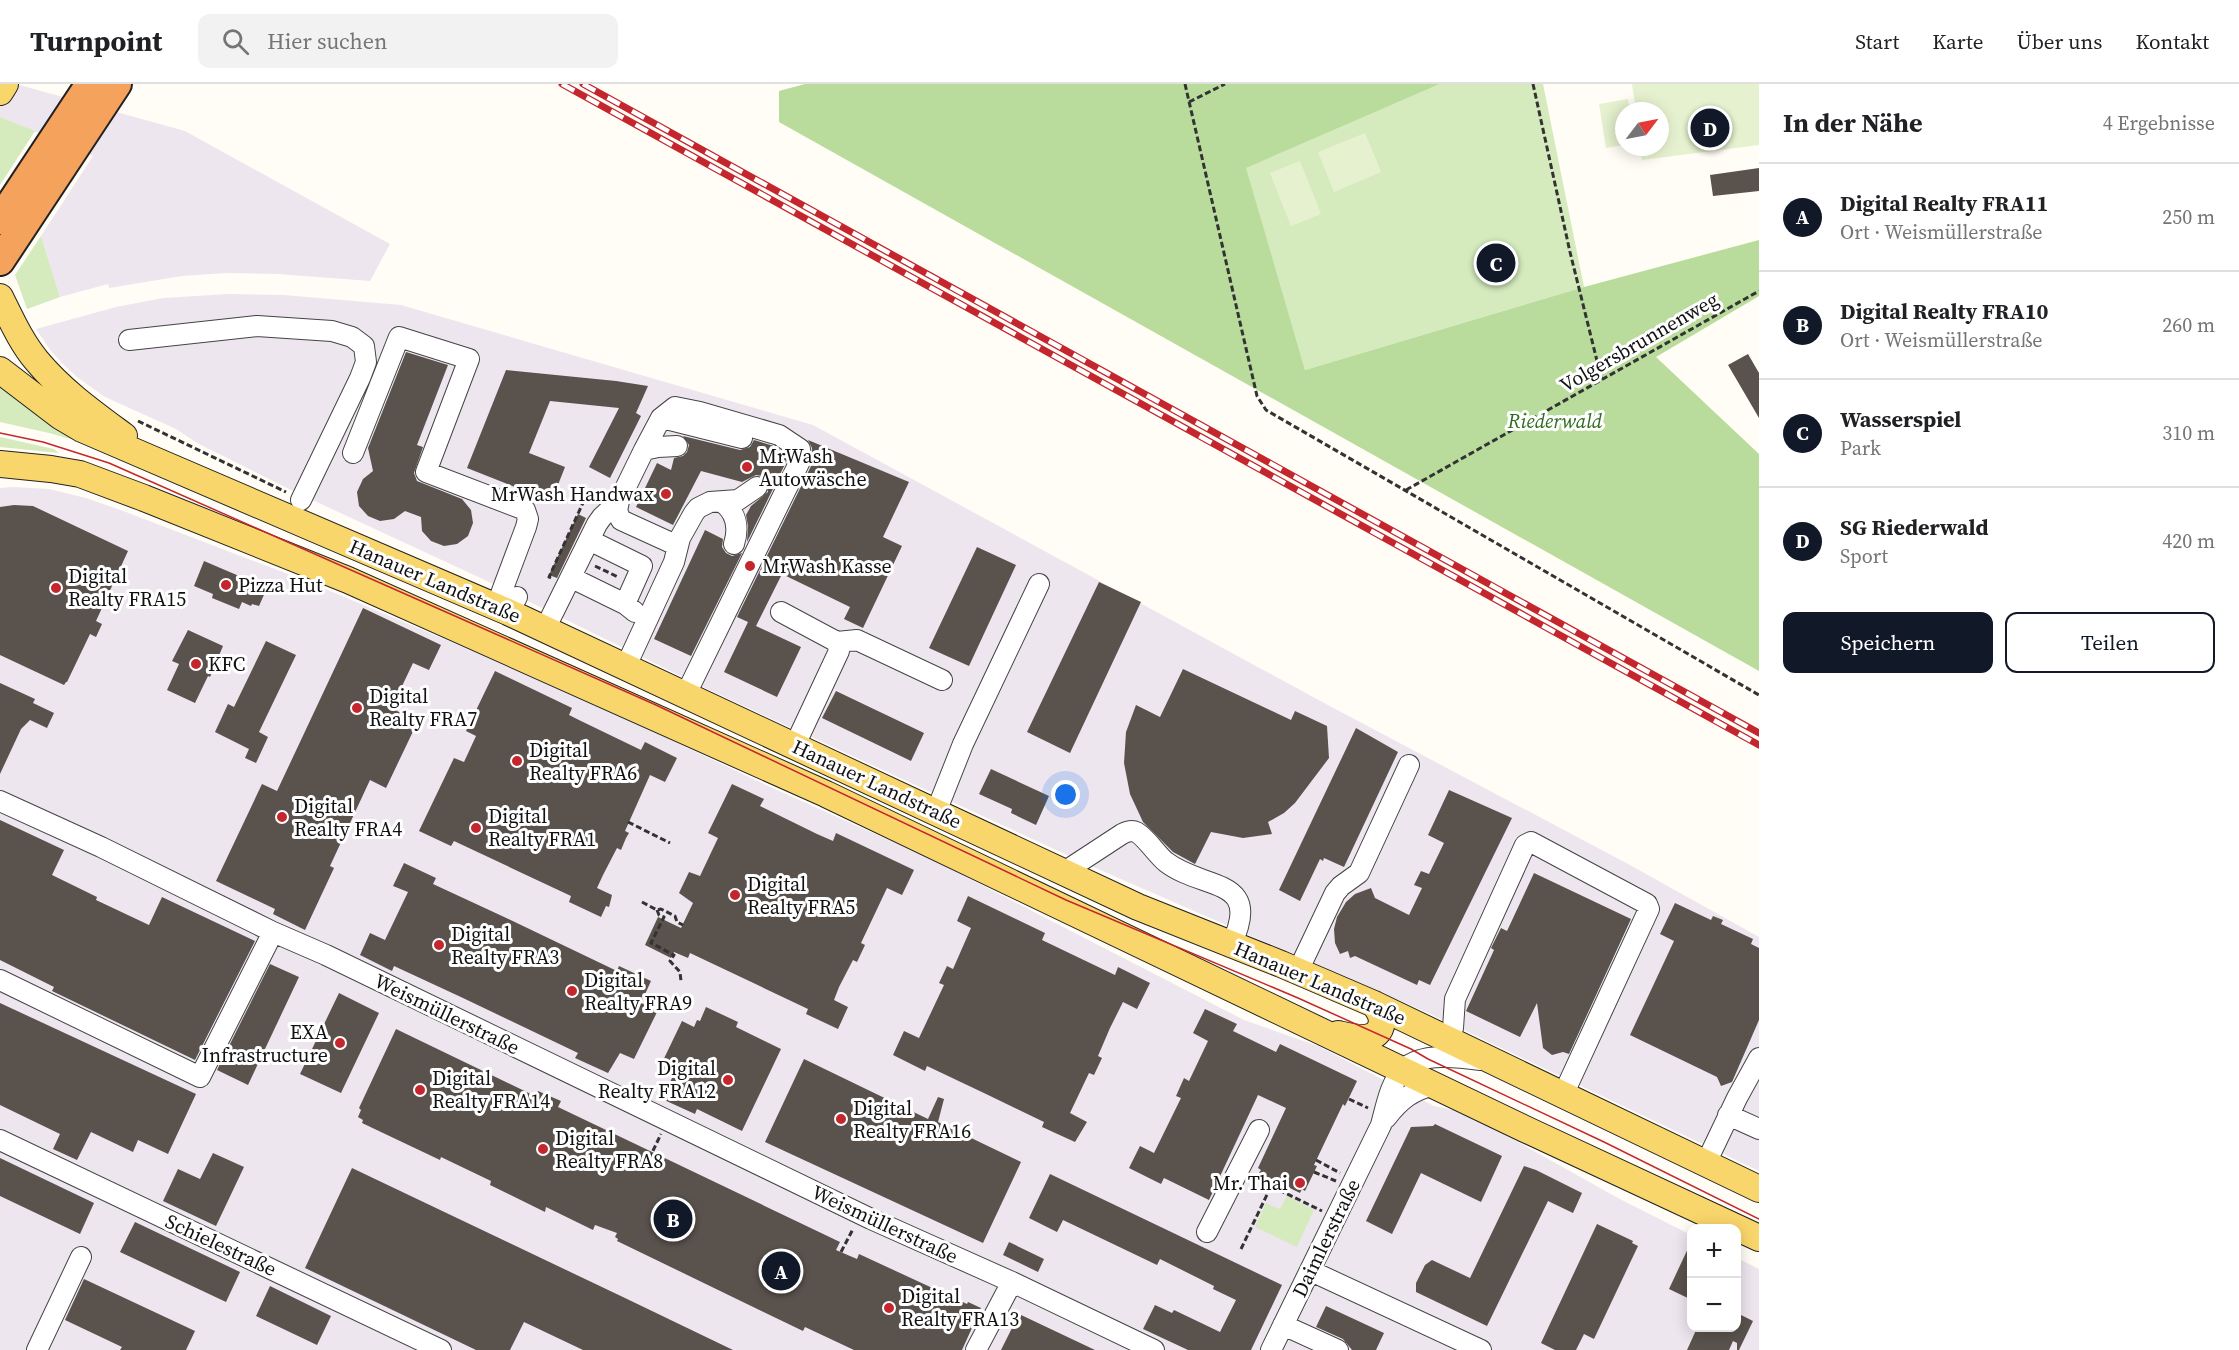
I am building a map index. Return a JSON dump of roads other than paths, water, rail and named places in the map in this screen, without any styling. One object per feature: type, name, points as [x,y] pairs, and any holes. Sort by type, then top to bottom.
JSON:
[{"type":"highway","points":[[0,220],[90,84]]},
{"type":"highway","points":[[0,261],[117,84]]},
{"type":"main road","points":[[0,92],[4,84]]},
{"type":"main road","points":[[0,297],[22,340],[49,374],[88,410],[153,458]]},
{"type":"main road","name":"Hanauer Landstraße","points":[[0,370],[52,411],[82,429],[507,605],[545,629],[1138,907],[1374,1004],[1759,1189]]},
{"type":"main road","name":"Hanauer Landstraße","points":[[0,464],[42,467],[80,474],[348,580],[719,744],[1759,1238]]},
{"type":"main road","points":[[1320,1030],[1364,1038],[1377,1034],[1381,1028],[1382,1019],[1374,1004]]},
{"type":"street","points":[[129,340],[256,326],[332,331],[352,337],[359,342],[366,352],[366,362],[360,378],[295,497]]},
{"type":"street","points":[[353,453],[399,337],[469,359],[426,471],[525,510],[528,519],[507,605]]},
{"type":"street","points":[[669,535],[621,520],[617,512],[644,450],[662,418],[675,407],[779,435],[800,449],[801,459],[686,694]]},
{"type":"street","points":[[644,450],[677,446]]},
{"type":"street","points":[[669,535],[698,508],[710,501],[738,500],[757,487]]},
{"type":"street","points":[[545,629],[563,579],[602,517],[620,501]]},
{"type":"street","points":[[723,502],[731,511],[738,529],[734,544]]},
{"type":"street","points":[[626,666],[674,562],[669,535]]},
{"type":"street","points":[[589,540],[642,566],[625,604]]},
{"type":"street","points":[[563,579],[625,604],[649,619]]},
{"type":"street","points":[[936,812],[963,744],[1039,584]]},
{"type":"street","points":[[781,612],[837,642],[857,640],[942,680]]},
{"type":"street","points":[[795,745],[839,651],[837,642]]},
{"type":"street","points":[[1298,971],[1335,893],[1359,873],[1409,765]]},
{"type":"street","name":"Weismüllerstraße","points":[[0,801],[273,932],[326,955],[861,1214],[1012,1282],[1154,1350]]},
{"type":"street","points":[[1064,872],[1122,834],[1129,831],[1136,832],[1164,861],[1184,874],[1232,891],[1242,912],[1231,945]]},
{"type":"street","points":[[1448,1039],[1453,1029],[1455,999],[1525,845],[1531,842],[1647,904],[1648,909],[1563,1095]]},
{"type":"street","points":[[0,980],[200,1077],[273,932]]},
{"type":"street","points":[[1402,1070],[1413,1063],[1439,1057],[1482,1060],[1501,1065]]},
{"type":"street","points":[[1706,1163],[1728,1115],[1759,1058]]},
{"type":"street","name":"Daimlerstraße","points":[[1271,1350],[1311,1271],[1377,1118],[1402,1070]]},
{"type":"street","name":"Daimlerstraße","points":[[1377,1118],[1419,1088],[1435,1085]]},
{"type":"street","points":[[1728,1115],[1759,1129]]},
{"type":"street","points":[[1208,1232],[1259,1130]]},
{"type":"street","name":"Schielestraße","points":[[0,1140],[441,1350]]},
{"type":"street","points":[[36,1350],[81,1257]]},
{"type":"street","points":[[1311,1271],[1482,1350]]},
{"type":"street","points":[[976,1350],[1012,1282]]},
{"type":"street","points":[[1283,1325],[1338,1350]]},
{"type":"tram line","points":[[0,433],[43,442],[109,463],[656,705],[1066,900],[1298,998],[1411,1049],[1759,1219]]},
{"type":"railway","points":[[562,84],[1759,745]]},
{"type":"railway","points":[[583,84],[1759,733]]},
{"type":"place","name":"SG Riederwald","points":[[1710,128]]},
{"type":"place","name":"Wasserspiel","points":[[1496,263]]},
{"type":"place","name":"MrWash Autowäsche","points":[[747,467]]},
{"type":"place","name":"MrWash Handwax","points":[[666,494]]},
{"type":"place","name":"MrWash Kasse","points":[[750,566]]},
{"type":"place","name":"Pizza Hut","points":[[226,585]]},
{"type":"place","name":"Digital Realty FRA15","points":[[56,588]]},
{"type":"place","name":"KFC","points":[[196,664]]},
{"type":"place","name":"Digital Realty FRA7","points":[[357,708]]},
{"type":"place","name":"Digital Realty FRA6","points":[[517,761]]},
{"type":"place","name":"Digital Realty FRA4","points":[[282,817]]},
{"type":"place","name":"Digital Realty FRA1","points":[[476,828]]},
{"type":"place","name":"Digital Realty FRA5","points":[[735,895]]},
{"type":"place","name":"Digital Realty FRA3","points":[[439,945]]},
{"type":"place","name":"Digital Realty FRA9","points":[[572,991]]},
{"type":"place","name":"EXA Infrastructure","points":[[340,1043]]},
{"type":"place","name":"Digital Realty FRA12","points":[[728,1080]]},
{"type":"place","name":"Digital Realty FRA14","points":[[420,1090]]},
{"type":"place","name":"Digital Realty FRA16","points":[[841,1119]]},
{"type":"place","name":"Digital Realty FRA8","points":[[543,1149]]},
{"type":"place","name":"Mr. Thai","points":[[1300,1183]]},
{"type":"place","name":"Digital Realty FRA10","points":[[673,1219]]},
{"type":"place","name":"Digital Realty FRA11","points":[[781,1271]]},
{"type":"place","name":"Digital Realty FRA13","points":[[889,1308]]},
{"type":"park label","name":"Riederwald","points":[[1555,421]]}]
